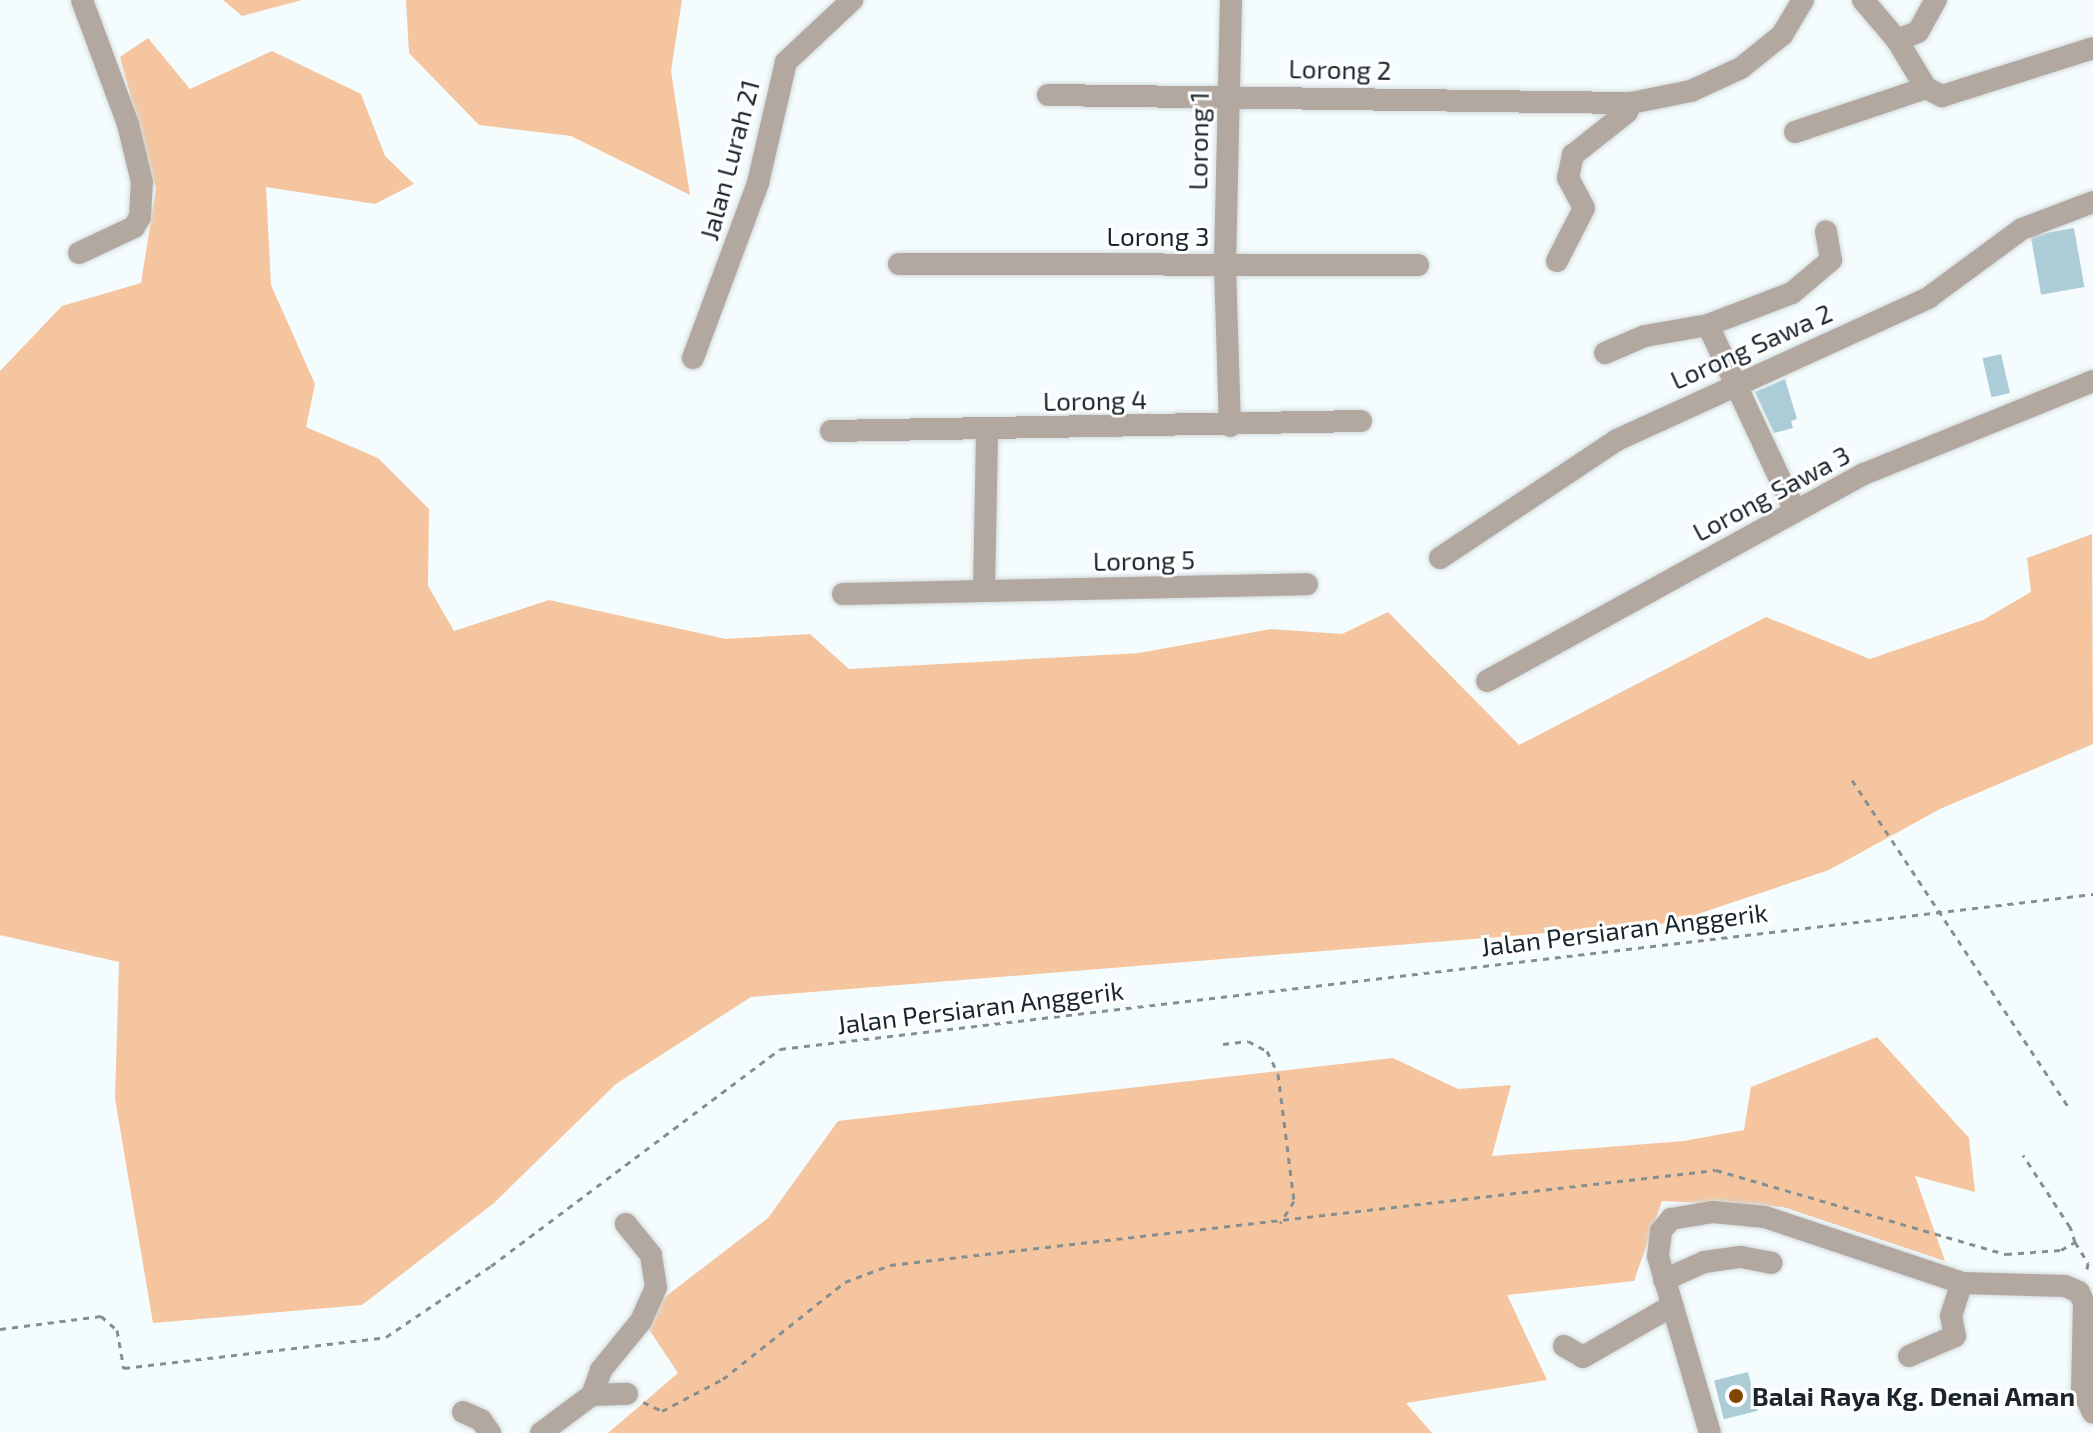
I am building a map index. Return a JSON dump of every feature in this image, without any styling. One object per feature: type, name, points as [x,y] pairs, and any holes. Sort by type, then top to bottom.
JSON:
[{"type":"street","points":[[79,253],[134,227],[142,192],[137,151],[82,0]]},
{"type":"street","name":"Jalan Lurah 21","points":[[693,358],[758,183],[786,62],[852,0]]},
{"type":"street","name":"Lorong 1","points":[[1230,426],[1225,264],[1226,95],[1231,0]]},
{"type":"street","name":"Lorong 2","points":[[1048,95],[1226,95],[1631,103],[1691,91],[1741,68],[1782,35],[1803,0]]},
{"type":"street","points":[[1863,0],[1897,40],[1926,88],[1942,96],[2093,48]]},
{"type":"street","points":[[1897,40],[1918,32],[1936,0]]},
{"type":"street","points":[[1795,132],[1926,88]]},
{"type":"street","name":"Lorong 2","points":[[1557,261],[1584,208],[1567,167],[1592,135],[1627,112],[1631,103]]},
{"type":"street","name":"Lorong Sawa 2","points":[[1440,558],[1617,440],[1736,382],[1928,298],[2022,229],[2093,202]]},
{"type":"street","points":[[1605,353],[1645,336],[1708,325],[1792,293],[1831,260],[1826,231]]},
{"type":"street","name":"Lorong 3","points":[[899,264],[1418,265]]},
{"type":"street","points":[[1708,325],[1795,511]]},
{"type":"street","name":"Lorong Sawa 3","points":[[1487,681],[1795,511],[1892,462],[2093,381]]},
{"type":"street","name":"Lorong 4","points":[[831,431],[1230,426],[1361,421]]},
{"type":"street","points":[[984,591],[987,429]]},
{"type":"street","name":"Lorong 5","points":[[843,594],[1307,584]]},
{"type":"street","points":[[1710,1433],[1706,1407],[1670,1307],[1658,1256],[1665,1224],[1679,1216],[1713,1212],[1765,1217],[1962,1283],[2082,1284],[2082,1389],[2093,1413]]},
{"type":"street","points":[[541,1433],[592,1395],[601,1370],[641,1321],[656,1287],[651,1255],[626,1224]]},
{"type":"street","points":[[1664,1280],[1704,1262],[1741,1257],[1771,1263]]},
{"type":"street","points":[[1909,1356],[1955,1336],[1951,1316],[1962,1283]]},
{"type":"street","points":[[1564,1346],[1583,1357],[1670,1307]]},
{"type":"street","points":[[592,1395],[627,1394]]},
{"type":"street","points":[[463,1412],[481,1420],[490,1433]]},
{"type":"path","points":[[1852,780],[1941,908],[2069,1108]]},
{"type":"path","name":"Jalan Persiaran Anggerik","points":[[0,1329],[101,1316],[117,1330],[124,1368],[386,1337],[491,1266],[780,1049],[1941,908],[2093,894]]},
{"type":"path","points":[[1223,1044],[1248,1041],[1267,1051],[1278,1074],[1294,1201],[1280,1223]]},
{"type":"path","points":[[2023,1155],[2059,1206],[2088,1263],[2082,1284]]},
{"type":"path","points":[[627,1394],[662,1411],[723,1379],[845,1282],[890,1265],[1280,1223],[1716,1170],[2006,1254],[2061,1250],[2075,1242]]},
{"type":"shaded area","points":[[223,0],[302,0],[242,16]]},
{"type":"shaded area","points":[[406,0],[682,0],[671,71],[690,195],[571,136],[479,125],[409,53]]},
{"type":"shaded area","points":[[148,38],[190,89],[272,51],[361,94],[385,156],[414,184],[375,204],[266,187],[271,285],[315,384],[306,427],[378,458],[429,509],[428,586],[454,631],[549,600],[726,639],[810,634],[849,669],[1139,653],[1271,629],[1342,634],[1388,612],[1519,745],[1766,617],[1870,659],[1983,620],[2031,592],[2027,558],[2092,534],[2093,744],[1940,809],[1829,870],[1671,923],[751,997],[616,1084],[494,1203],[362,1305],[153,1323],[115,1099],[119,962],[0,935],[0,371],[62,306],[141,283],[156,189],[120,57]]},
{"type":"shaded area","points":[[1877,1037],[1969,1138],[1975,1192],[1915,1176],[1945,1261],[1783,1207],[1662,1201],[1634,1281],[1507,1295],[1547,1380],[1406,1403],[1432,1433],[608,1433],[678,1373],[640,1316],[768,1218],[838,1121],[1393,1058],[1458,1089],[1511,1085],[1492,1156],[1684,1141],[1744,1130],[1751,1087]]},
{"type":"building","points":[[2074,228],[2084,287],[2041,295],[2031,236]]},
{"type":"building","points":[[2001,354],[2010,393],[1991,397],[1982,358]]},
{"type":"building","points":[[1785,379],[1797,419],[1791,421],[1793,428],[1774,433],[1755,392]]},
{"type":"building","name":"Balai Raya Kg. Denai Aman","points":[[1748,1372],[1758,1411],[1724,1419],[1714,1380]]},
{"type":"place","name":"Balai Raya Kg. Denai Aman","points":[[1736,1396]]}]
